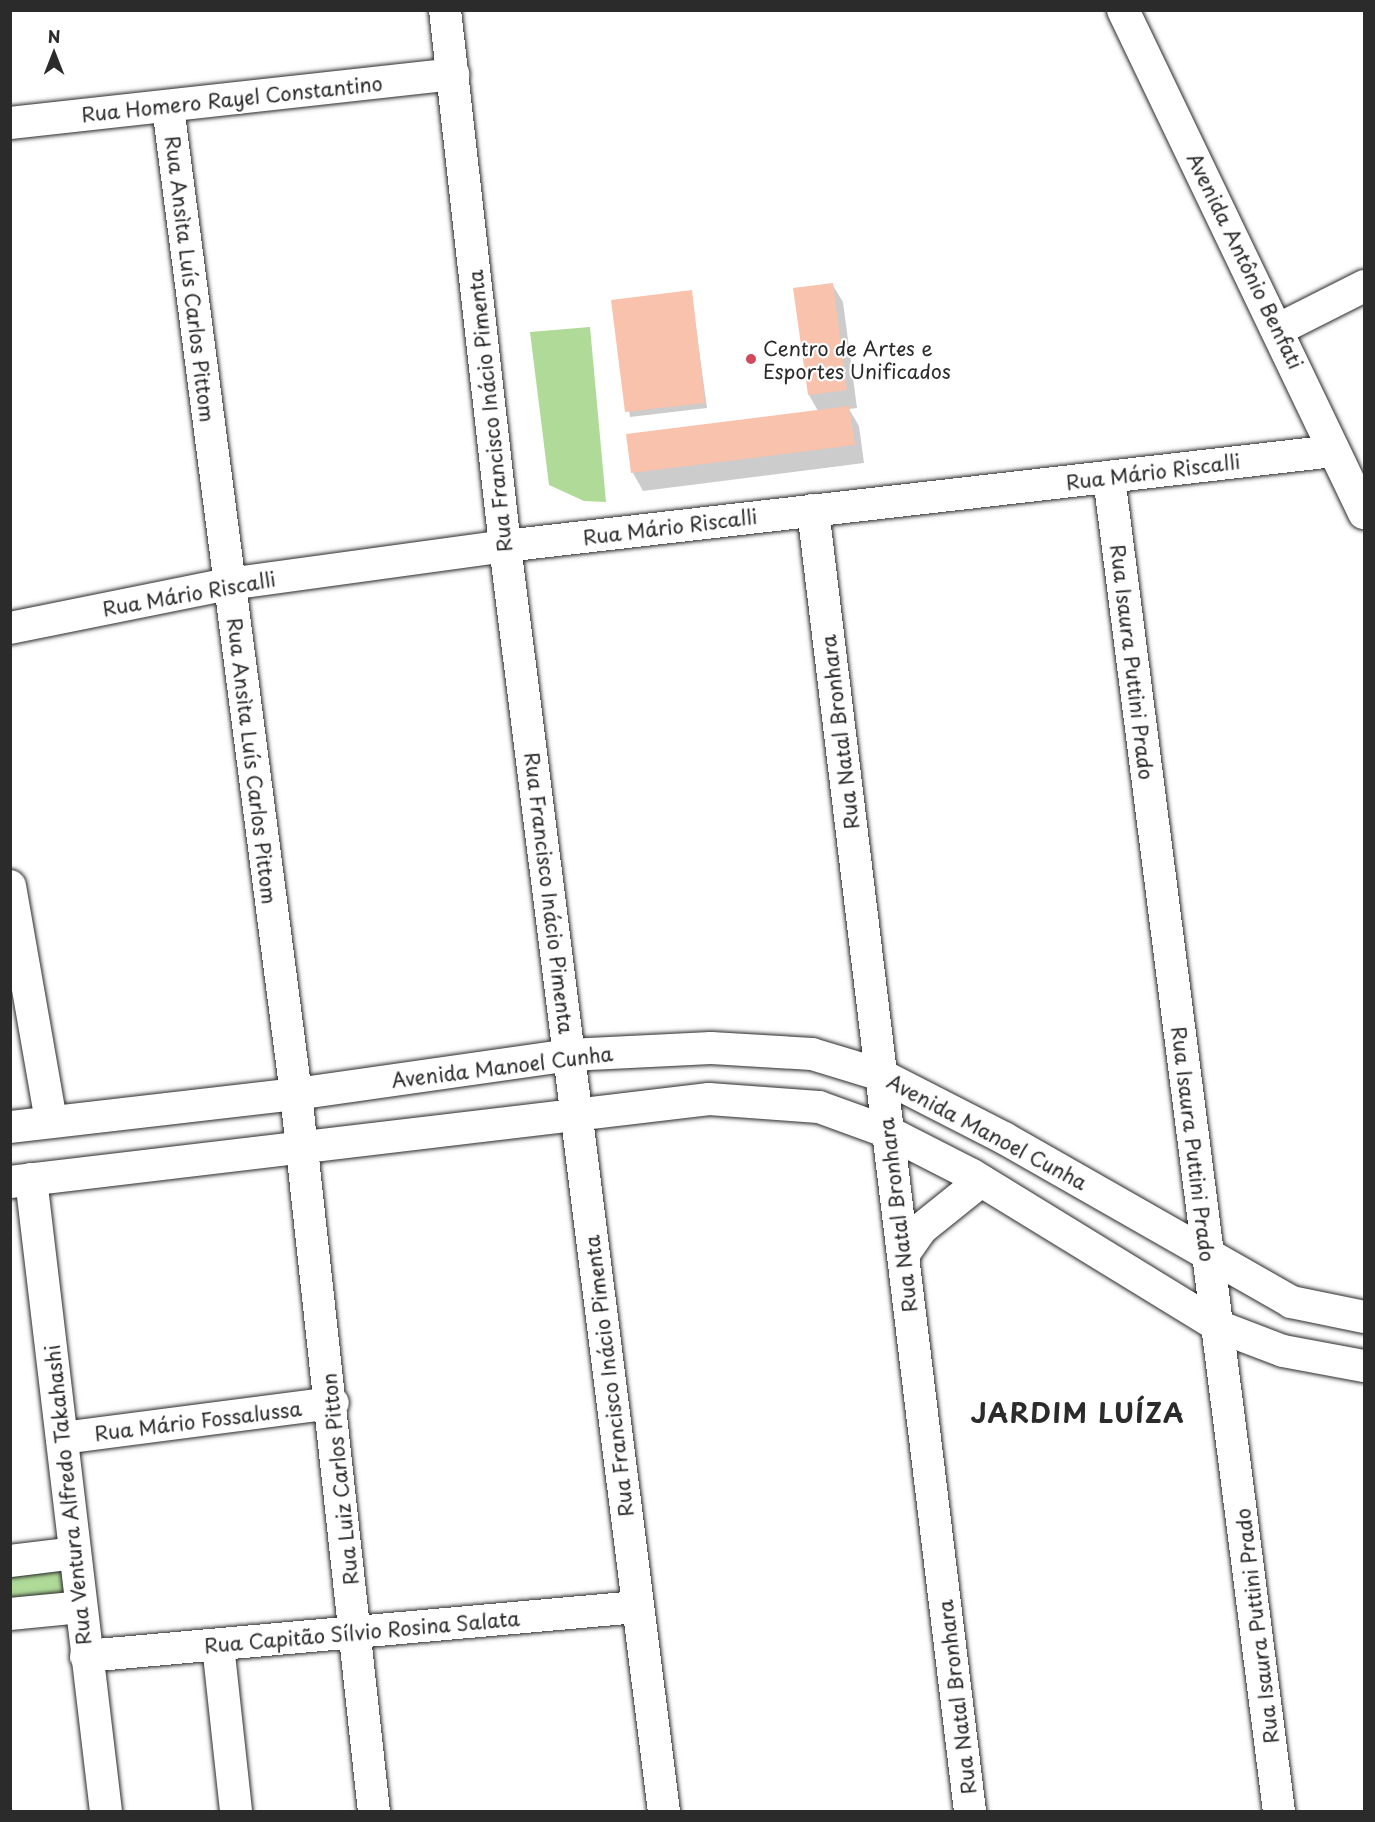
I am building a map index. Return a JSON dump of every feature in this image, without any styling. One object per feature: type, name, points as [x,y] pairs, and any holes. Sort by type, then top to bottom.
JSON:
[{"type":"street","name":"Rua Francisco Inácio Pimenta","points":[[445,10],[505,546],[664,1812]]},
{"type":"street","name":"Avenida Antônio Benfati","points":[[1124,10],[1279,329],[1334,451],[1365,513]]},
{"type":"street","name":"Rua Homero Rayel Constantino","points":[[10,123],[453,74]]},
{"type":"street","name":"Rua Ansìta Luís Carlos Pittom","points":[[168,107],[302,1147]]},
{"type":"street","points":[[1279,329],[1365,286]]},
{"type":"street","name":"Rua Mário Riscalli","points":[[10,628],[229,584],[505,546],[1334,451]]},
{"type":"street","name":"Rua Isaura Puttini Prado","points":[[1109,477],[1206,1257],[1220,1327],[1279,1812]]},
{"type":"street","name":"Rua Natal Bronhara","points":[[813,510],[970,1812]]},
{"type":"street","points":[[10,886],[51,1120]]},
{"type":"street","name":"Avenida Manoel Cunha","points":[[10,1127],[51,1120],[296,1094],[569,1055],[711,1048],[812,1054],[881,1075],[1117,1201],[1206,1257],[1291,1302],[1365,1317]]},
{"type":"street","points":[[21,1180],[577,1112],[731,1101],[819,1107],[888,1132],[981,1181],[1220,1327],[1283,1351],[1365,1366]]},
{"type":"street","name":"Rua Luiz Carlos Pitton","points":[[302,1147],[333,1403],[374,1812]]},
{"type":"street","name":"Rua Ventura Alfredo Takahashi","points":[[21,1180],[62,1438],[106,1812]]},
{"type":"street","points":[[903,1255],[921,1229],[981,1181]]},
{"type":"street","name":"Rua Mário Fossalussa","points":[[62,1438],[333,1403]]},
{"type":"street","points":[[10,1561],[75,1553]]},
{"type":"street","points":[[10,1614],[81,1607]]},
{"type":"street","name":"Rua Capitão Sílvio Rosina Salata","points":[[87,1656],[355,1634],[637,1607]]},
{"type":"street","points":[[218,1645],[236,1812]]},
{"type":"green space","points":[[590,327],[606,502],[584,501],[549,485],[530,332]]},
{"type":"green space","points":[[71,1557],[75,1604],[11,1611],[10,1564]]},
{"type":"building","points":[[833,283],[847,390],[808,395],[793,288]]},
{"type":"building","points":[[692,290],[705,403],[625,412],[611,300]]},
{"type":"building","points":[[849,406],[855,445],[631,473],[626,434]]},
{"type":"place","name":"Centro de Artes e Esportes Unificados","points":[[751,359]]},
{"type":"district","name":"JARDIM LUÍZA","points":[[1078,1413]]}]
